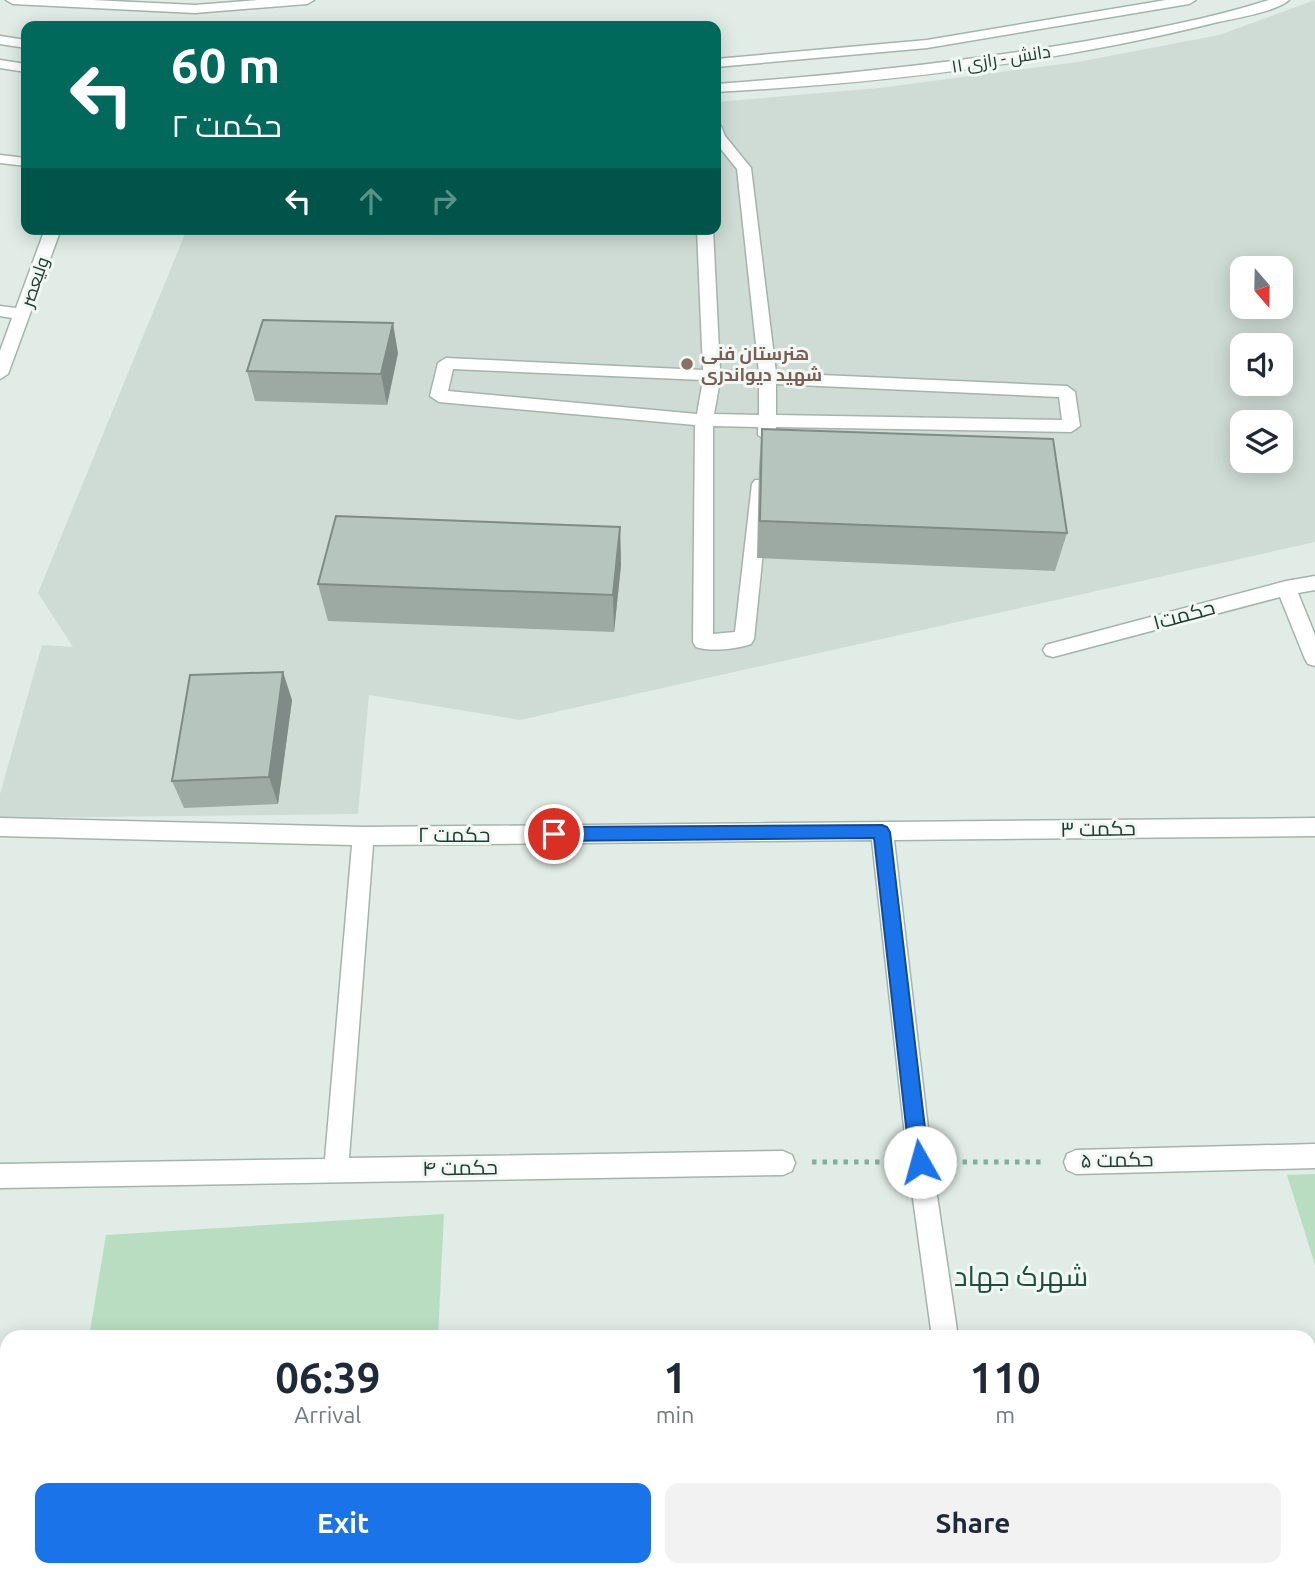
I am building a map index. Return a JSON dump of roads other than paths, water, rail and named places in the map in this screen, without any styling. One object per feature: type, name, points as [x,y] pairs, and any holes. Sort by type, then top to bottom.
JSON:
[{"type":"street","points":[[13,0],[195,9],[307,0]]},
{"type":"street","name":"دانش - رازی ۱۱","points":[[721,63],[927,44],[1189,0]]},
{"type":"street","name":"دانش - رازی ۱۱","points":[[721,88],[991,62],[1193,24],[1282,0]]},
{"type":"street","points":[[0,40],[21,43]]},
{"type":"street","points":[[749,61],[758,85]]},
{"type":"street","points":[[0,64],[21,67]]},
{"type":"street","points":[[705,235],[712,377],[704,420],[704,642],[744,639],[768,421],[768,377],[744,168],[721,141]]},
{"type":"street","points":[[0,159],[21,161]]},
{"type":"street","name":"ولیعصر","points":[[0,374],[51,235]]},
{"type":"street","points":[[0,311],[24,314]]},
{"type":"street","points":[[446,363],[712,377],[768,377],[1067,392],[1071,426],[704,420],[439,396],[446,363]]},
{"type":"street","name":"حکمت۱","points":[[1054,650],[1286,588],[1315,583]]},
{"type":"street","points":[[1286,588],[1315,659]]},
{"type":"street","name":"حکمت ۲","points":[[0,827],[363,836],[882,832]]},
{"type":"street","name":"حکمت ۳","points":[[882,832],[1315,827]]},
{"type":"street","points":[[882,832],[920,1162],[944,1330]]},
{"type":"street","points":[[336,1170],[363,836]]},
{"type":"street","name":"حکمت ۵","points":[[1076,1162],[1315,1156]]},
{"type":"street","name":"حکمت ۴","points":[[0,1176],[783,1163]]},
{"type":"place","name":"هنرستان فنی شهید دیواندری","points":[[687,364]]},
{"type":"district","name":"شهرک جهاد","points":[[1021,1276]]}]
